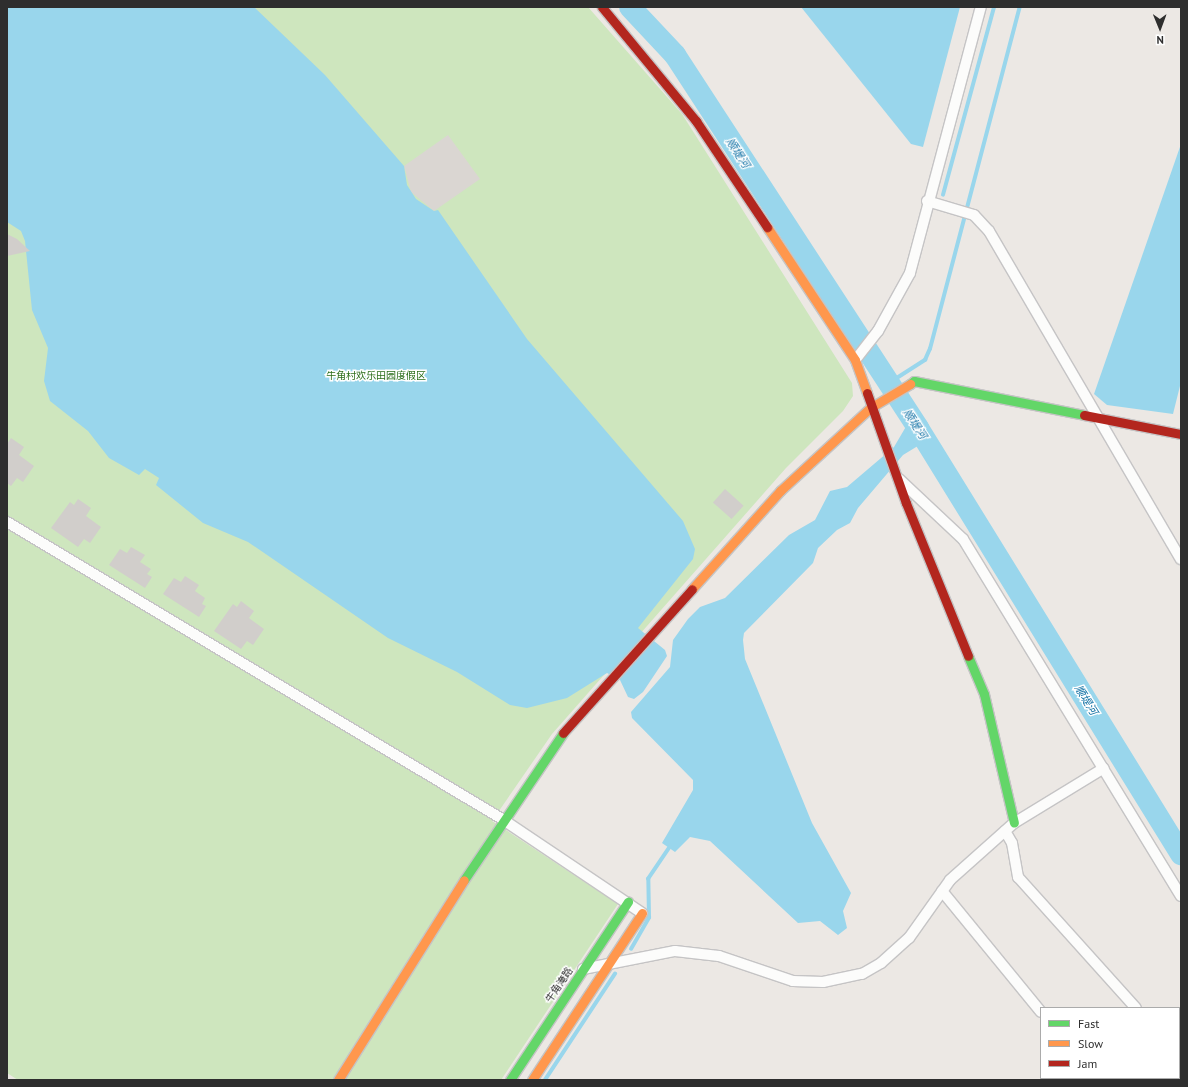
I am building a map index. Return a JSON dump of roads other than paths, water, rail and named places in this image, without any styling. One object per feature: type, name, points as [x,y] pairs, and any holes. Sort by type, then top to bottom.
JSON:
[{"type":"street","points":[[602,7],[696,121],[856,360],[868,390],[870,408],[896,476],[984,694],[1014,823]]},
{"type":"street","points":[[856,360],[878,331],[910,273],[927,201],[981,7]]},
{"type":"street","points":[[927,201],[968,213],[989,231],[1181,559]]},
{"type":"street","points":[[338,1080],[502,819],[560,738],[613,682],[780,491],[870,408],[914,381],[1181,434]]},
{"type":"street","points":[[896,476],[963,539],[1181,896]]},
{"type":"street","points":[[7,522],[502,819],[628,902],[642,913],[532,1080]]},
{"type":"street","points":[[583,969],[608,966],[675,951],[720,956],[793,981],[823,982],[862,974],[881,964],[909,938],[942,891],[1004,831],[1014,823],[1104,768]]},
{"type":"street","points":[[1004,831],[1012,843],[1018,877],[1135,1007]]},
{"type":"street","points":[[942,891],[1040,1011]]},
{"type":"street","name":"牛角淹路","points":[[510,1080],[628,902]]},
{"type":"water","points":[[7,7],[254,7],[325,75],[404,166],[407,185],[416,199],[434,211],[438,210],[527,339],[683,521],[695,549],[693,559],[638,628],[665,650],[667,656],[643,692],[634,699],[628,697],[620,680],[607,673],[567,698],[527,708],[510,705],[457,672],[388,638],[248,542],[203,523],[156,485],[159,478],[145,469],[139,475],[109,458],[88,431],[50,401],[44,381],[48,348],[32,310],[25,241],[21,231],[7,222]]},
{"type":"water","points":[[801,7],[960,7],[923,147],[911,144]]},
{"type":"water","points":[[1181,144],[1181,382],[1173,414],[1107,405],[1094,394]]},
{"type":"water","points":[[911,418],[926,441],[903,455],[858,508],[850,523],[837,530],[818,548],[813,563],[744,633],[743,640],[745,659],[812,823],[851,893],[843,911],[847,928],[838,935],[820,921],[798,923],[710,841],[690,837],[675,852],[662,843],[693,790],[693,780],[632,718],[631,712],[670,667],[673,640],[688,619],[700,607],[725,598],[789,535],[815,520],[830,491],[847,487],[894,447]]},
{"type":"waterway","name":"顺堤河","points":[[630,7],[675,55],[918,428],[1181,854]]},
{"type":"waterway","points":[[943,195],[994,7]]},
{"type":"waterway","points":[[889,383],[925,360],[930,349],[1020,7]]},
{"type":"waterway","points":[[631,949],[649,918],[648,879],[669,848]]},
{"type":"waterway","points":[[545,1080],[615,974]]},
{"type":"park label","name":"牛角村欢乐田园度假区","points":[[376,376]]}]
